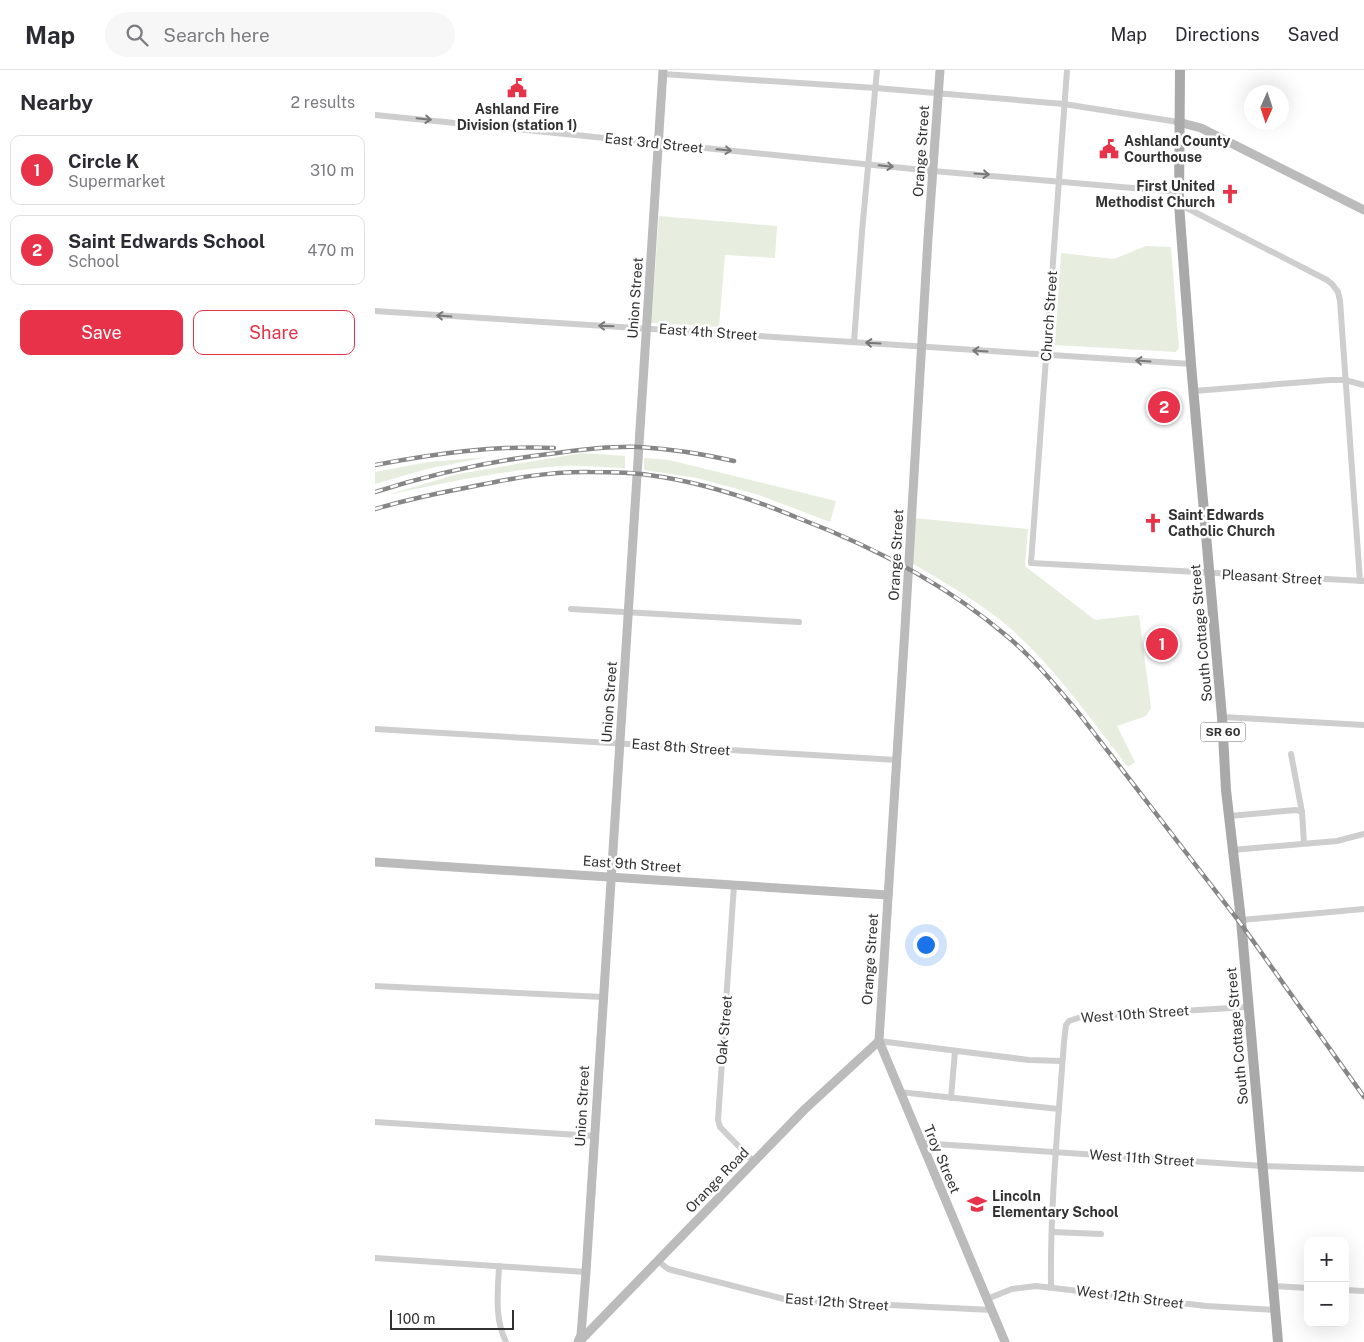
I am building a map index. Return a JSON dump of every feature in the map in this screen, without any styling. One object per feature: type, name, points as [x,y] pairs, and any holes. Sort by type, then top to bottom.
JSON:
[{"type":"main road","name":"South Cottage Street","points":[[1180,70],[1179,204],[1191,364],[1232,850],[1241,920],[1278,1342]]},
{"type":"street","points":[[855,342],[877,70]]},
{"type":"street","name":"Orange Street","points":[[879,1041],[921,346],[940,70]]},
{"type":"street","name":"Church Street","points":[[1031,563],[1067,70]]},
{"type":"street","points":[[663,72],[1064,104],[1179,122],[1201,128],[1364,210]]},
{"type":"street","name":"Union Street","points":[[579,1340],[586,1272],[663,72]]},
{"type":"street","name":"East 3rd Street","points":[[375,114],[933,171],[1179,192]]},
{"type":"street","points":[[1179,204],[1332,284],[1338,292],[1362,581]]},
{"type":"street","name":"East 4th Street","points":[[375,311],[1191,364]]},
{"type":"street","points":[[1194,391],[1330,380],[1345,380],[1364,385]]},
{"type":"street","name":"Pleasant Street","points":[[1031,563],[1362,581]]},
{"type":"street","points":[[571,609],[799,622]]},
{"type":"street","points":[[1222,717],[1364,725]]},
{"type":"street","name":"East 8th Street","points":[[375,729],[897,760]]},
{"type":"street","points":[[1291,754],[1302,812],[1304,843]]},
{"type":"street","points":[[1229,816],[1296,810],[1302,812]]},
{"type":"street","points":[[1232,850],[1337,841],[1364,834]]},
{"type":"street","name":"East 9th Street","points":[[375,862],[888,895]]},
{"type":"street","name":"Oak Street","points":[[734,885],[718,1120],[720,1127],[754,1162]]},
{"type":"street","points":[[1241,920],[1364,909]]},
{"type":"street","points":[[375,986],[603,997]]},
{"type":"street","name":"West 10th Street","points":[[1051,1287],[1056,1152],[1066,1025],[1073,1019],[1248,1007]]},
{"type":"street","points":[[879,1041],[1029,1060],[1063,1061]]},
{"type":"street","name":"Orange Road","points":[[579,1340],[805,1109],[879,1041]]},
{"type":"street","name":"Troy Street","points":[[879,1041],[920,1143],[1005,1342]]},
{"type":"street","points":[[951,1098],[955,1051]]},
{"type":"street","points":[[899,1092],[1059,1109]]},
{"type":"street","points":[[375,1122],[594,1136]]},
{"type":"street","name":"West 11th Street","points":[[920,1143],[1263,1166],[1364,1169]]},
{"type":"street","points":[[1052,1232],[1101,1234]]},
{"type":"street","points":[[375,1258],[586,1272]]},
{"type":"street","name":"East 12th Street","points":[[658,1261],[668,1269],[788,1300],[992,1310]]},
{"type":"street","points":[[499,1266],[497,1315],[501,1332],[507,1342]]},
{"type":"street","points":[[1273,1286],[1304,1288]]},
{"type":"street","name":"West 12th Street","points":[[987,1298],[1021,1287],[1051,1287],[1206,1306],[1276,1310]]},
{"type":"street","points":[[1349,1290],[1364,1291]]},
{"type":"green space","points":[[659,216],[777,226],[775,258],[725,255],[719,327],[651,323]]},
{"type":"green space","points":[[1146,246],[1171,247],[1179,348],[1176,352],[1055,345],[1061,253],[1114,259]]},
{"type":"green space","points":[[582,453],[625,456],[625,468],[571,466],[541,468],[474,478],[386,495],[458,474]]},
{"type":"green space","points":[[488,457],[427,469],[375,484],[375,472],[428,462]]},
{"type":"green space","points":[[644,458],[669,460],[836,501],[830,522],[759,495],[697,478],[644,470]]},
{"type":"green space","points":[[913,518],[1028,529],[1025,566],[1095,620],[1139,615],[1151,708],[1146,716],[1117,726],[1135,762],[1128,767],[1054,673],[1021,638],[992,614],[948,584],[913,564]]},
{"type":"railway","points":[[375,465],[464,451],[531,447],[554,448]]},
{"type":"railway","points":[[375,492],[443,473],[488,463],[599,448],[652,448],[687,452],[734,461]]},
{"type":"railway","points":[[375,509],[434,494],[530,476],[575,472],[642,474],[706,486],[762,504],[854,541],[908,568],[960,600],[984,618],[1018,645],[1044,672],[1077,711],[1241,924],[1364,1097]]},
{"type":"place","name":"Ashland Fire Division (station 1)","points":[[517,88]]},
{"type":"place","name":"Ashland County Courthouse","points":[[1109,149]]},
{"type":"place","name":"First United Methodist Church","points":[[1230,194]]},
{"type":"place","name":"Saint Edwards School","points":[[1164,407]]},
{"type":"place","name":"Saint Edwards Catholic Church","points":[[1153,523]]},
{"type":"place","name":"Circle K","points":[[1162,644]]},
{"type":"place","name":"Lincoln Elementary School","points":[[977,1204]]}]
